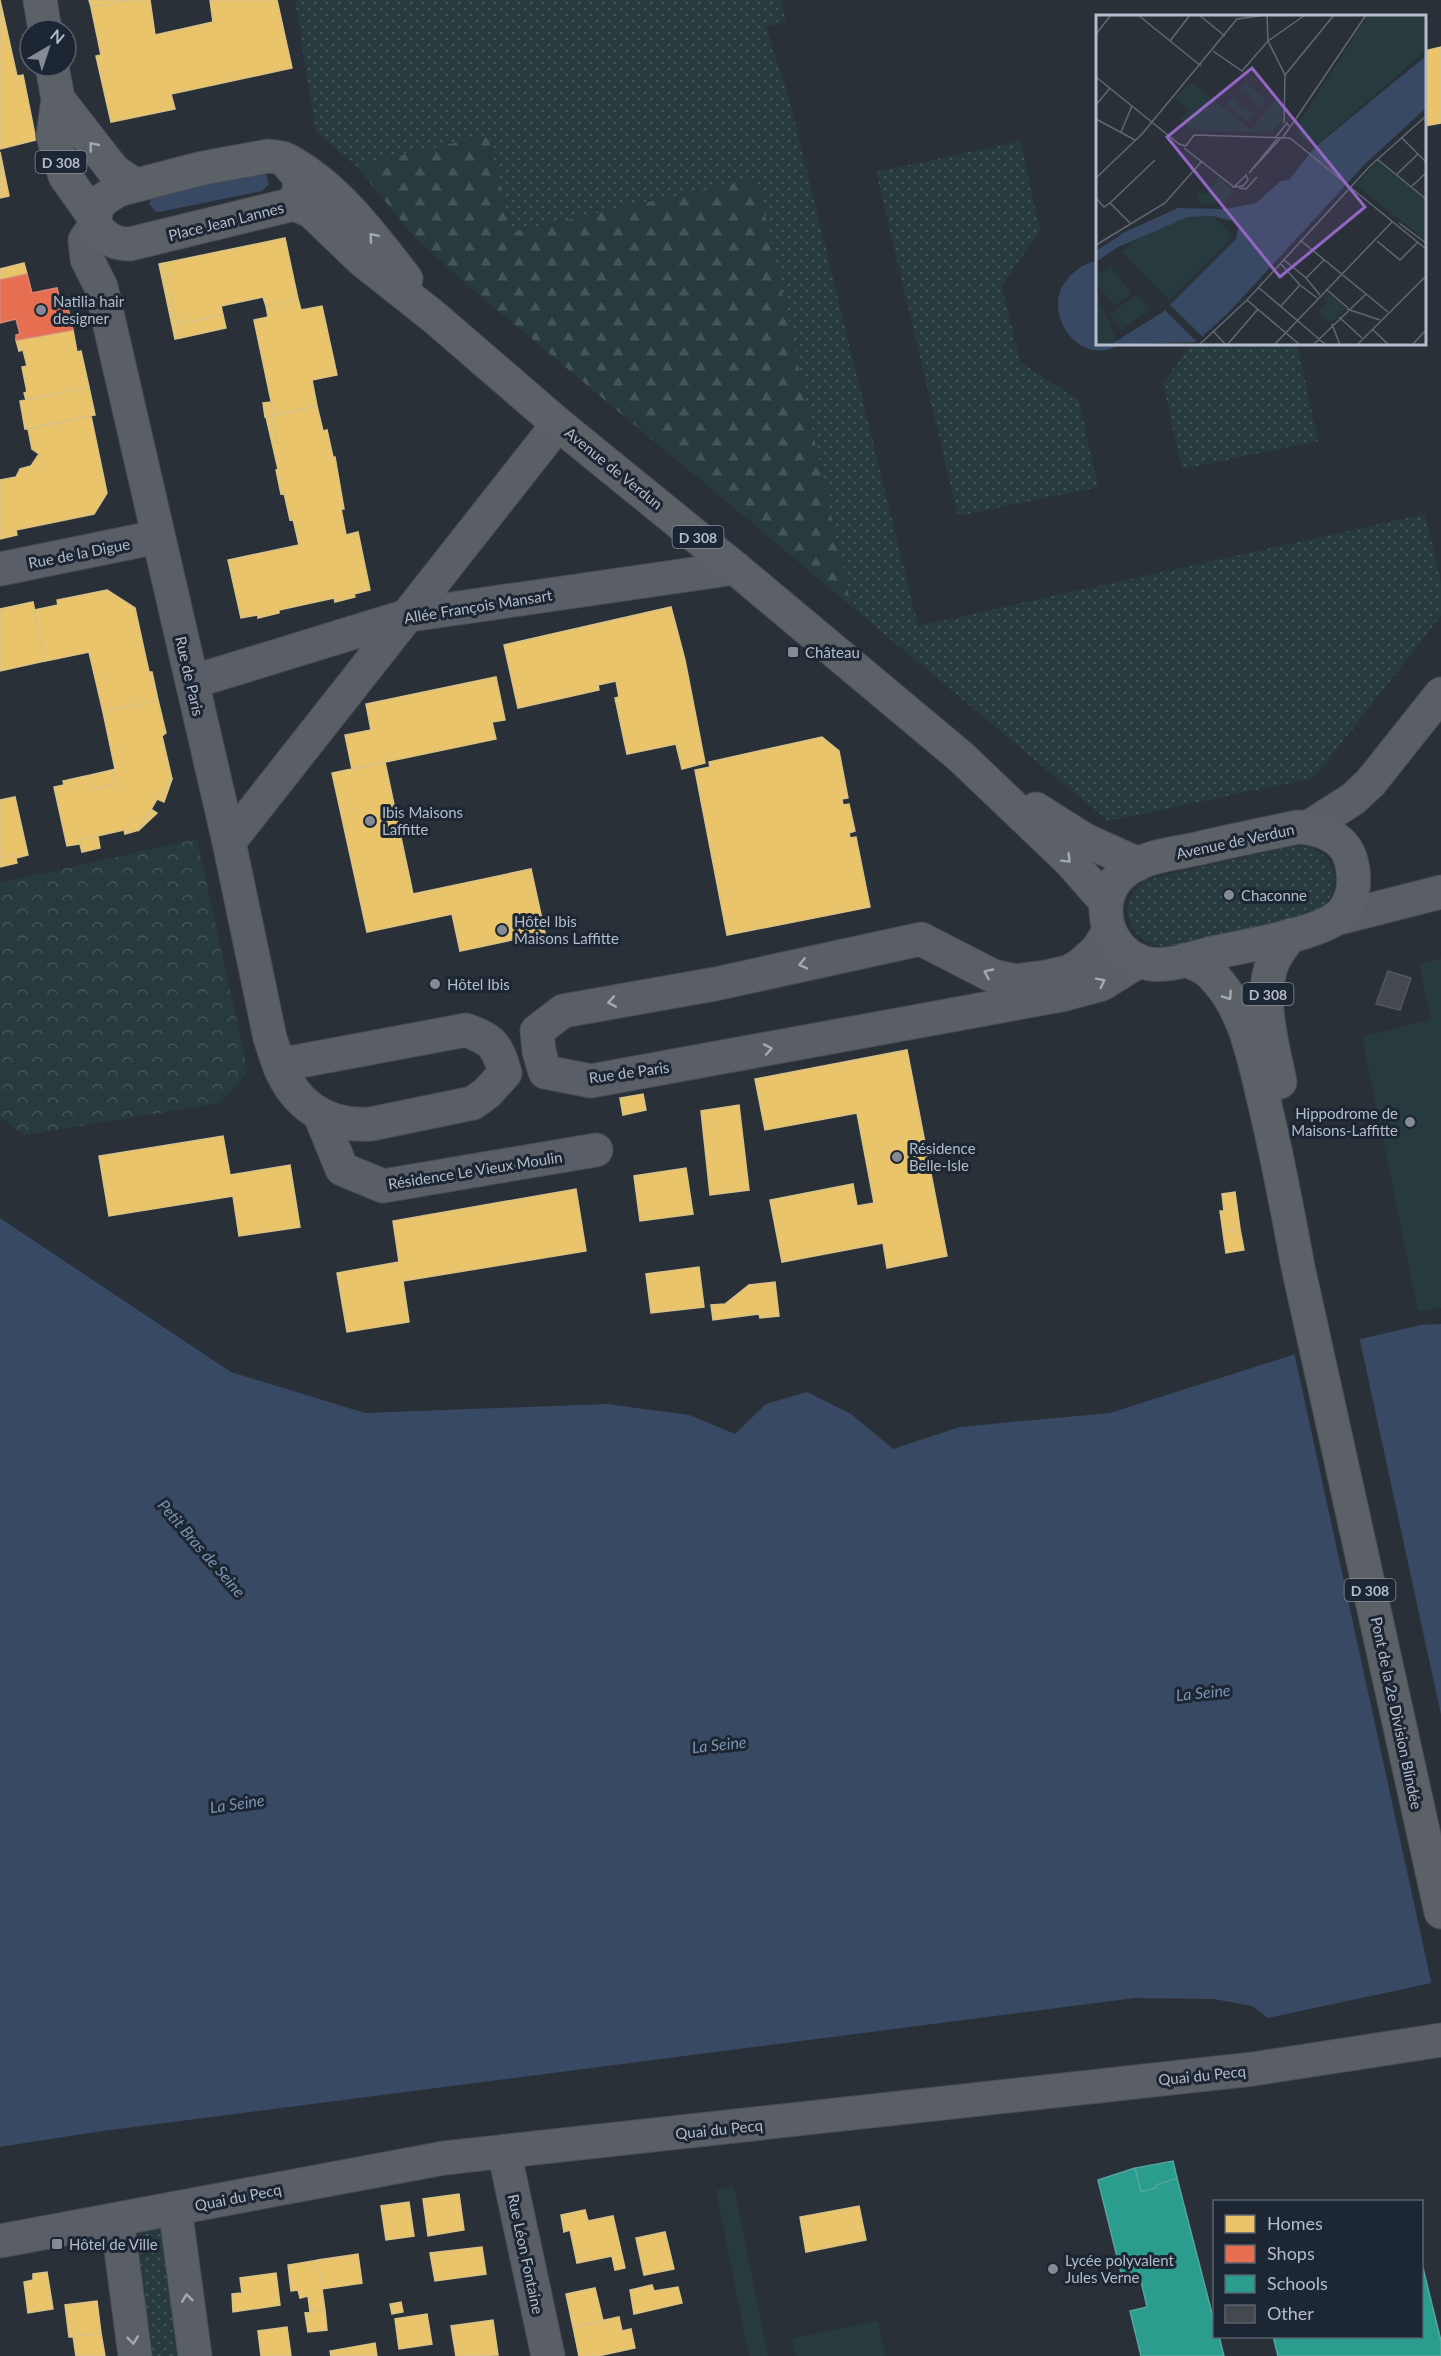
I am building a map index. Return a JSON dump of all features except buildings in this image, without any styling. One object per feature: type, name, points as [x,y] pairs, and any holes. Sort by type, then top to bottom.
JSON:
[{"type":"main road","points":[[40,0],[43,18]]},
{"type":"main road","name":"D 308","points":[[54,78],[58,99],[53,136],[64,176],[102,229]]},
{"type":"main road","name":"D 308","points":[[58,99],[114,171],[135,185]]},
{"type":"main road","points":[[102,229],[96,208],[117,190],[203,168],[258,158],[276,156],[283,158]]},
{"type":"main road","name":"Place Jean Lannes","points":[[102,229],[140,242],[294,204],[299,191],[300,178],[283,158]]},
{"type":"main road","name":"Avenue de Verdun","points":[[283,158],[310,172],[326,186],[376,240],[434,316]]},
{"type":"main road","name":"Avenue de Verdun","points":[[294,204],[311,211],[362,260],[434,316],[558,424],[961,757],[1069,860],[1107,917],[1119,948],[1139,961]]},
{"type":"main road","name":"Avenue de Verdun","points":[[961,757],[1085,840],[1138,864]]},
{"type":"main road","name":"Avenue de Verdun","points":[[1107,917],[1111,888],[1120,876],[1150,859],[1298,827],[1309,827],[1338,840],[1351,862]]},
{"type":"main road","points":[[1139,961],[1162,965],[1291,935],[1335,919],[1349,903],[1353,894],[1351,862]]},
{"type":"main road","name":"D 308","points":[[1291,935],[1272,963],[1268,997],[1269,1022],[1307,1265]]},
{"type":"main road","name":"D 308","points":[[1184,960],[1210,973],[1230,998],[1243,1023],[1307,1265]]},
{"type":"main road","name":"Pont de la 2e Division Blindée","points":[[1307,1265],[1441,1827]]},
{"type":"main road","name":"Pont de la 2e Division Blindée","points":[[1307,1265],[1441,1912]]},
{"type":"street","name":"Rue de Paris","points":[[102,229],[101,287],[229,842],[270,1038],[279,1065],[284,1078],[303,1103],[320,1115],[354,1125],[371,1124],[473,1103],[487,1094],[505,1073],[501,1059],[489,1039],[466,1030],[279,1065]]},
{"type":"street","points":[[229,842],[410,615],[558,424]]},
{"type":"street","name":"Rue de la Digue","points":[[0,569],[157,537]]},
{"type":"street","name":"Allée François Mansart","points":[[192,682],[410,615],[735,568]]},
{"type":"street","points":[[1309,827],[1353,799],[1371,782],[1441,694]]},
{"type":"street","points":[[1371,782],[1354,828],[1351,862],[1374,884],[1408,899]]},
{"type":"street","points":[[1335,919],[1441,892]]},
{"type":"street","name":"Rue de Paris","points":[[1107,917],[1097,950],[1079,966],[1068,972],[1016,981],[993,976],[921,939],[715,984],[563,1011],[537,1031],[539,1051],[545,1072],[591,1081],[1060,995],[1102,984],[1139,961]]},
{"type":"street","name":"Résidence Le Vieux Moulin","points":[[320,1115],[342,1169],[383,1186],[596,1150]]},
{"type":"street","name":"Quai du Pecq","points":[[0,2241],[444,2158],[1254,2069],[1441,2040]]},
{"type":"street","name":"Rue Léon Fontaine","points":[[504,2151],[548,2356]]},
{"type":"street","points":[[175,2208],[195,2356]]},
{"type":"street","points":[[117,2219],[135,2356]]},
{"type":"green space","points":[[295,0],[781,0],[786,21],[766,27],[789,98],[918,626],[1425,514],[1441,582],[1441,616],[1314,778],[1108,821],[851,606],[757,178],[512,232],[488,136],[356,166],[316,132]]},
{"type":"green space","points":[[488,135],[512,232],[757,178],[851,606],[459,278],[412,234],[356,166]]},
{"type":"green space","points":[[1021,141],[1040,231],[1002,286],[1020,362],[1079,400],[1098,487],[958,516],[876,172]]},
{"type":"green space","points":[[1190,345],[1297,345],[1318,441],[1182,469],[1163,383]]},
{"type":"green space","points":[[197,839],[248,1072],[221,1103],[24,1135],[0,1117],[0,883]]},
{"type":"green space","points":[[1297,845],[1311,848],[1321,854],[1329,862],[1333,872],[1335,882],[1332,893],[1326,904],[1316,913],[1166,947],[1142,938],[1129,921],[1129,900],[1145,880]]},
{"type":"green space","name":"Hippodrome de Maisons-Laffitte","points":[[1441,959],[1441,1308],[1418,1311],[1362,1037],[1431,1019],[1419,964]]},
{"type":"green space","points":[[734,2187],[768,2356],[749,2356],[716,2190]]},
{"type":"green space","points":[[161,2228],[184,2356],[147,2356],[134,2240],[143,2229]]},
{"type":"green space","points":[[878,2321],[885,2356],[796,2356],[792,2338]]},
{"type":"water","points":[[260,171],[266,175],[269,184],[262,191],[159,212],[149,204],[154,193]]},
{"type":"water","points":[[1091,262],[1096,262],[1096,345],[1118,345],[1103,350],[1087,348],[1073,339],[1063,325],[1058,309],[1060,291],[1071,275]]},
{"type":"water","points":[[0,1218],[231,1372],[365,1413],[607,1404],[689,1415],[735,1434],[766,1404],[807,1392],[851,1414],[893,1449],[960,1427],[1110,1413],[1296,1354],[1421,1325],[1441,1324],[1441,1981],[1268,2018],[1252,2006],[1214,1999],[1135,1998],[95,2132],[0,2147]]},
{"type":"pier","points":[[1359,1336],[1441,1715],[1441,1984],[1432,1986],[1294,1352]]},
{"type":"place","name":"Natilia hair designer","points":[[41,310]]},
{"type":"place","name":"Château","points":[[793,652]]},
{"type":"place","name":"Ibis Maisons Laffitte","points":[[370,821]]},
{"type":"place","name":"Chaconne","points":[[1229,895]]},
{"type":"place","name":"Hôtel Ibis Maisons Laffitte","points":[[502,930]]},
{"type":"place","name":"Hôtel Ibis","points":[[435,984]]},
{"type":"place","name":"Hippodrome de Maisons-Laffitte","points":[[1410,1122]]},
{"type":"place","name":"Résidence Belle-Isle","points":[[897,1157]]},
{"type":"place","name":"Hôtel de Ville","points":[[57,2244]]},
{"type":"place","name":"Lycée polyvalent Jules Verne","points":[[1053,2269]]},
{"type":"water label","name":"Petit Bras de Seine","points":[[202,1548]]},
{"type":"water label","name":"La Seine","points":[[1203,1692]]},
{"type":"water label","name":"La Seine","points":[[719,1744]]},
{"type":"water label","name":"La Seine","points":[[237,1803]]}]
